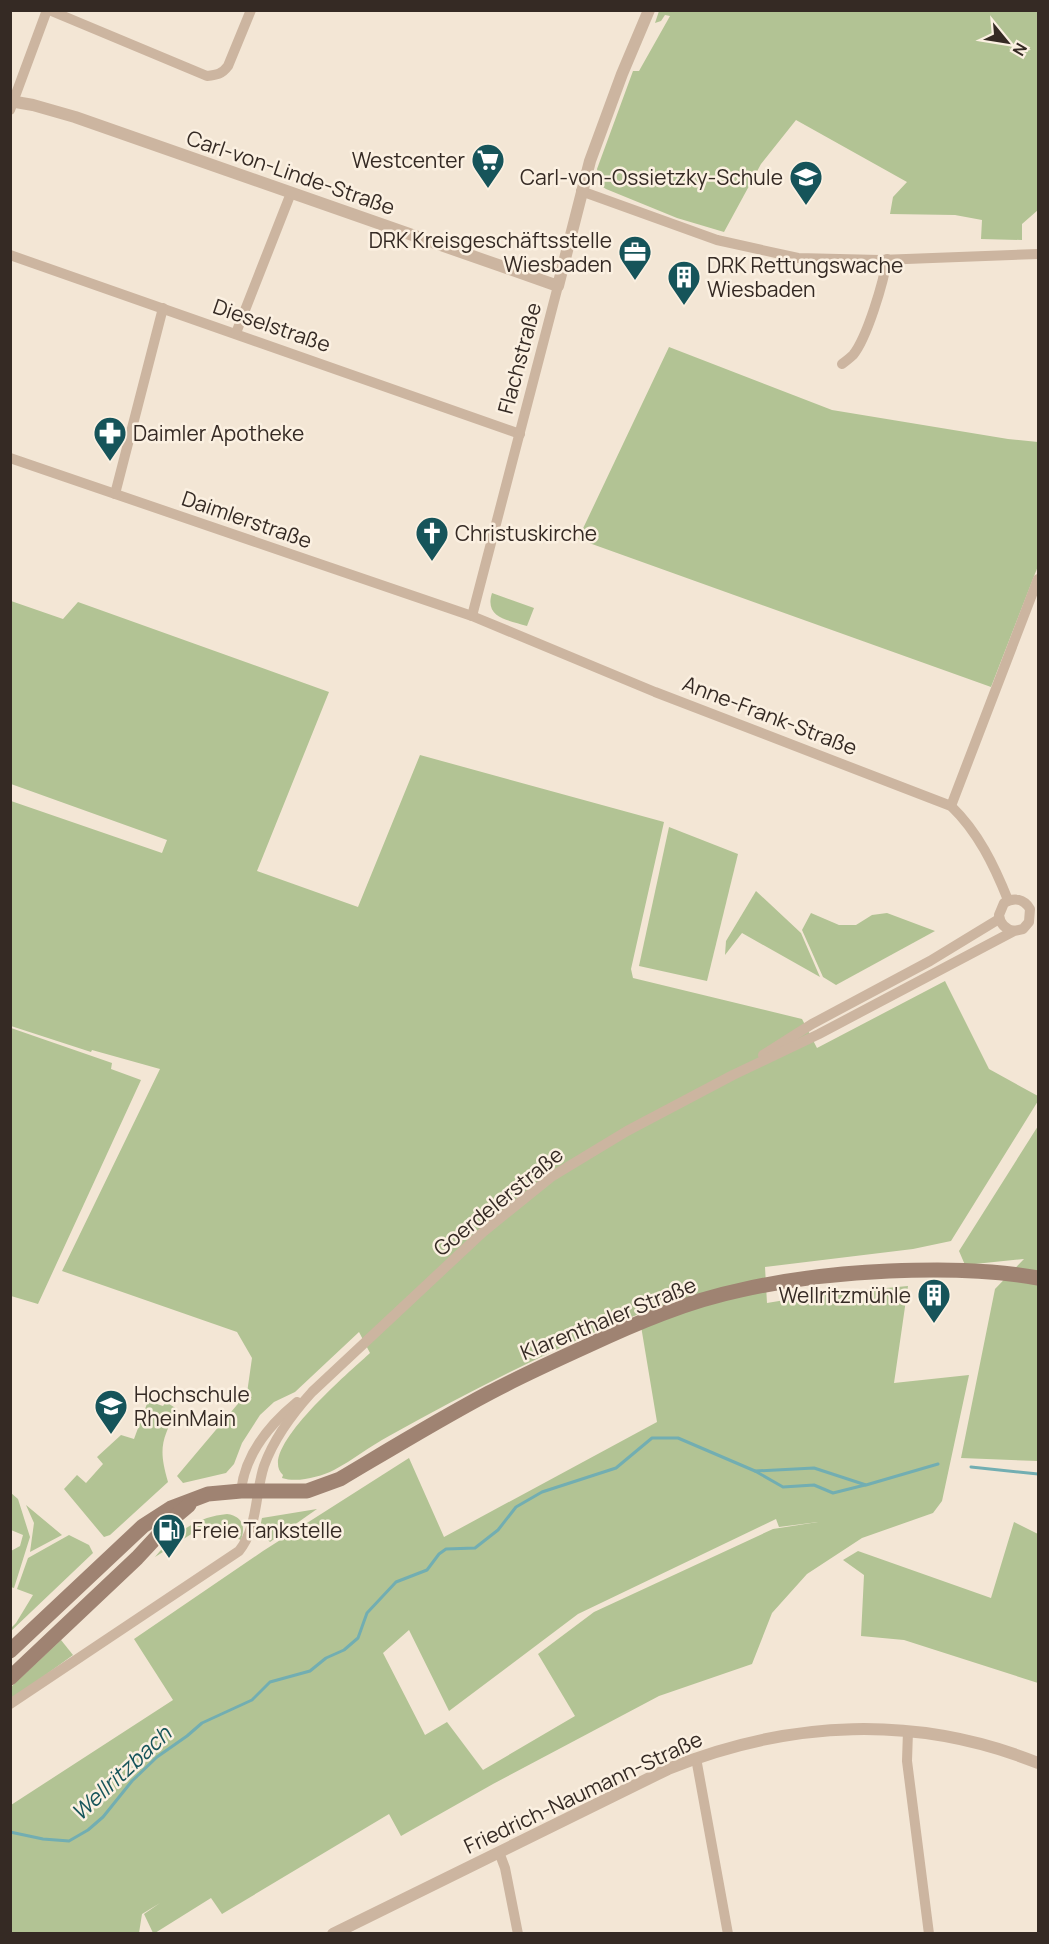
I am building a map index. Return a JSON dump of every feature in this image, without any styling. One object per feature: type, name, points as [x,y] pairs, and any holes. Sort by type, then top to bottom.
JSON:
[{"type":"main road","name":"Klarenthaler Straße","points":[[10,1651],[143,1526],[171,1508],[208,1494],[303,1492],[324,1486],[521,1376],[625,1329],[683,1307],[739,1290],[821,1276],[907,1270],[968,1270],[1013,1273],[1038,1278]]},
{"type":"main road","name":"Klarenthaler Straße","points":[[10,1678],[137,1558],[176,1516],[208,1494]]},
{"type":"street","points":[[11,104],[48,10],[207,75],[218,75],[228,66],[251,10]]},
{"type":"street","name":"Flachstraße","points":[[472,616],[558,286],[580,191],[618,84],[649,10]]},
{"type":"street","name":"Carl-von-Linde-Straße","points":[[11,104],[75,117],[558,286]]},
{"type":"street","points":[[580,191],[717,240],[798,258],[886,259],[1038,254]]},
{"type":"street","points":[[236,333],[291,193]]},
{"type":"street","name":"Dieselstraße","points":[[10,255],[520,434]]},
{"type":"street","points":[[842,364],[853,355],[862,338],[883,285],[886,259]]},
{"type":"street","points":[[115,494],[163,308]]},
{"type":"street","name":"Daimlerstraße","points":[[10,458],[472,616]]},
{"type":"street","points":[[951,806],[1038,579]]},
{"type":"street","name":"Anne-Frank-Straße","points":[[472,616],[656,692],[951,806],[965,819],[986,851],[1008,900]]},
{"type":"street","name":"Goerdelerstraße","points":[[249,1492],[275,1442],[294,1412],[312,1392],[483,1232],[551,1177],[627,1131],[733,1075],[819,1034],[1014,931],[1023,929],[1034,920],[1031,913],[1033,903],[1019,899],[1008,900]]},
{"type":"street","points":[[1008,900],[1001,906],[999,919],[1005,928],[1014,931]]},
{"type":"street","name":"Goerdelerstraße","points":[[733,1075],[812,1024],[930,961],[999,919]]},
{"type":"street","name":"Goerdelerstraße","points":[[249,1492],[247,1466],[263,1436],[282,1414],[312,1392]]},
{"type":"street","points":[[10,1704],[239,1551],[249,1536],[249,1492]]},
{"type":"street","name":"Friedrich-Naumann-Straße","points":[[333,1934],[668,1769],[745,1743],[796,1733],[852,1729],[908,1731],[938,1734],[974,1742],[1038,1763]]},
{"type":"street","points":[[908,1731],[907,1761],[928,1934]]},
{"type":"street","points":[[696,1758],[728,1934]]},
{"type":"street","points":[[499,1852],[505,1868],[518,1934]]},
{"type":"green space","points":[[659,11],[1038,11],[1038,210],[1022,224],[1022,240],[981,239],[982,220],[955,215],[890,214],[893,197],[907,182],[796,120],[761,164],[724,232],[677,218],[606,189],[600,185],[597,169],[633,71],[639,71],[670,16],[665,15],[661,21],[655,23]]},
{"type":"green space","points":[[669,347],[832,410],[1038,442],[1038,566],[991,687],[578,539]]},
{"type":"green space","points":[[492,593],[534,608],[527,626],[499,617],[491,608]]},
{"type":"green space","points":[[11,601],[63,619],[78,602],[329,692],[257,871],[358,907],[420,755],[664,822],[631,969],[633,978],[802,1019],[817,1048],[945,981],[989,1069],[1038,1096],[1038,1101],[951,1241],[913,1249],[765,1267],[767,1303],[821,1294],[908,1286],[894,1383],[969,1375],[942,1501],[933,1513],[862,1538],[807,1574],[772,1613],[752,1664],[659,1696],[493,1784],[401,1836],[389,1814],[222,1914],[211,1898],[155,1933],[144,1914],[160,1903],[142,1914],[139,1933],[11,1933],[11,1805],[173,1700],[134,1639],[263,1551],[409,1458],[444,1537],[657,1422],[639,1314],[575,1341],[481,1387],[382,1440],[334,1470],[308,1478],[294,1480],[282,1478],[278,1464],[282,1448],[293,1430],[327,1393],[370,1353],[359,1332],[295,1392],[274,1402],[260,1415],[242,1443],[234,1464],[226,1473],[183,1483],[177,1476],[247,1393],[252,1358],[237,1332],[62,1271],[160,1069],[92,1050],[91,1052],[11,1026],[11,801],[162,853],[167,840],[11,784]],"holes":[[[776,1519],[779,1527],[818,1522],[773,1529],[594,1612],[538,1654],[575,1716],[483,1770],[447,1722],[425,1735],[383,1653],[409,1630],[449,1711],[578,1614]]]},
{"type":"green space","points":[[669,827],[738,854],[707,981],[639,966]]},
{"type":"green space","points":[[756,891],[801,933],[820,977],[742,933],[725,955],[726,941]]},
{"type":"green space","points":[[811,913],[839,925],[856,925],[872,915],[887,913],[935,931],[836,985],[823,977],[802,930]]},
{"type":"green space","points":[[11,1028],[112,1063],[111,1069],[141,1080],[38,1304],[11,1296]]},
{"type":"green space","points":[[1038,1126],[1038,1461],[961,1458],[995,1289],[1024,1259],[965,1265],[959,1251]]},
{"type":"green space","points":[[148,1401],[163,1406],[166,1402],[177,1409],[165,1437],[162,1452],[168,1482],[110,1535],[104,1537],[64,1489],[77,1475],[86,1483],[103,1464],[97,1457],[121,1435],[134,1439]]},
{"type":"green space","points":[[11,1493],[18,1499],[30,1537],[14,1588],[11,1587],[11,1551],[20,1546],[23,1535],[11,1530]]},
{"type":"green space","points":[[26,1505],[62,1535],[30,1552],[34,1523]]},
{"type":"green space","points":[[317,1509],[270,1542],[261,1531],[262,1518]]},
{"type":"green space","points":[[227,1514],[236,1517],[242,1523],[241,1540],[204,1526],[155,1557],[187,1528],[205,1519]]},
{"type":"green space","points":[[1014,1522],[1038,1534],[1038,1683],[904,1640],[861,1636],[864,1575],[843,1560],[858,1551],[991,1598]]},
{"type":"green space","points":[[69,1535],[89,1545],[93,1553],[11,1631],[33,1595],[17,1589],[28,1558]]},
{"type":"green space","points":[[61,1640],[73,1655],[11,1700],[11,1687]]},
{"type":"waterway","name":"Wellritzbach","points":[[10,1832],[43,1839],[69,1841],[88,1830],[103,1817],[132,1781],[157,1757],[202,1723],[252,1700],[270,1682],[310,1671],[326,1658],[344,1650],[358,1638],[367,1613],[396,1582],[427,1570],[439,1554],[446,1549],[475,1548],[498,1530],[516,1507],[542,1492],[616,1468],[652,1438],[678,1438],[755,1471],[814,1468],[866,1485],[938,1464]]},
{"type":"waterway","name":"Wellritzbach","points":[[971,1467],[1038,1474]]},
{"type":"waterway","name":"Wellritzbach","points":[[755,1471],[783,1487],[814,1485],[833,1493],[865,1485]]},
{"type":"place","name":"Westcenter","points":[[488,189]]},
{"type":"place","name":"Carl-von-Ossietzky-Schule","points":[[806,206]]},
{"type":"place","name":"DRK Kreisgeschäftsstelle Wiesbaden","points":[[635,281]]},
{"type":"place","name":"DRK Rettungswache Wiesbaden","points":[[684,306]]},
{"type":"place","name":"Daimler Apotheke","points":[[110,462]]},
{"type":"place","name":"Christuskirche","points":[[432,562]]},
{"type":"place","name":"Wellritzmühle","points":[[934,1324]]},
{"type":"place","name":"Hochschule RheinMain","points":[[111,1435]]},
{"type":"place","name":"Freie Tankstelle","points":[[169,1559]]}]
